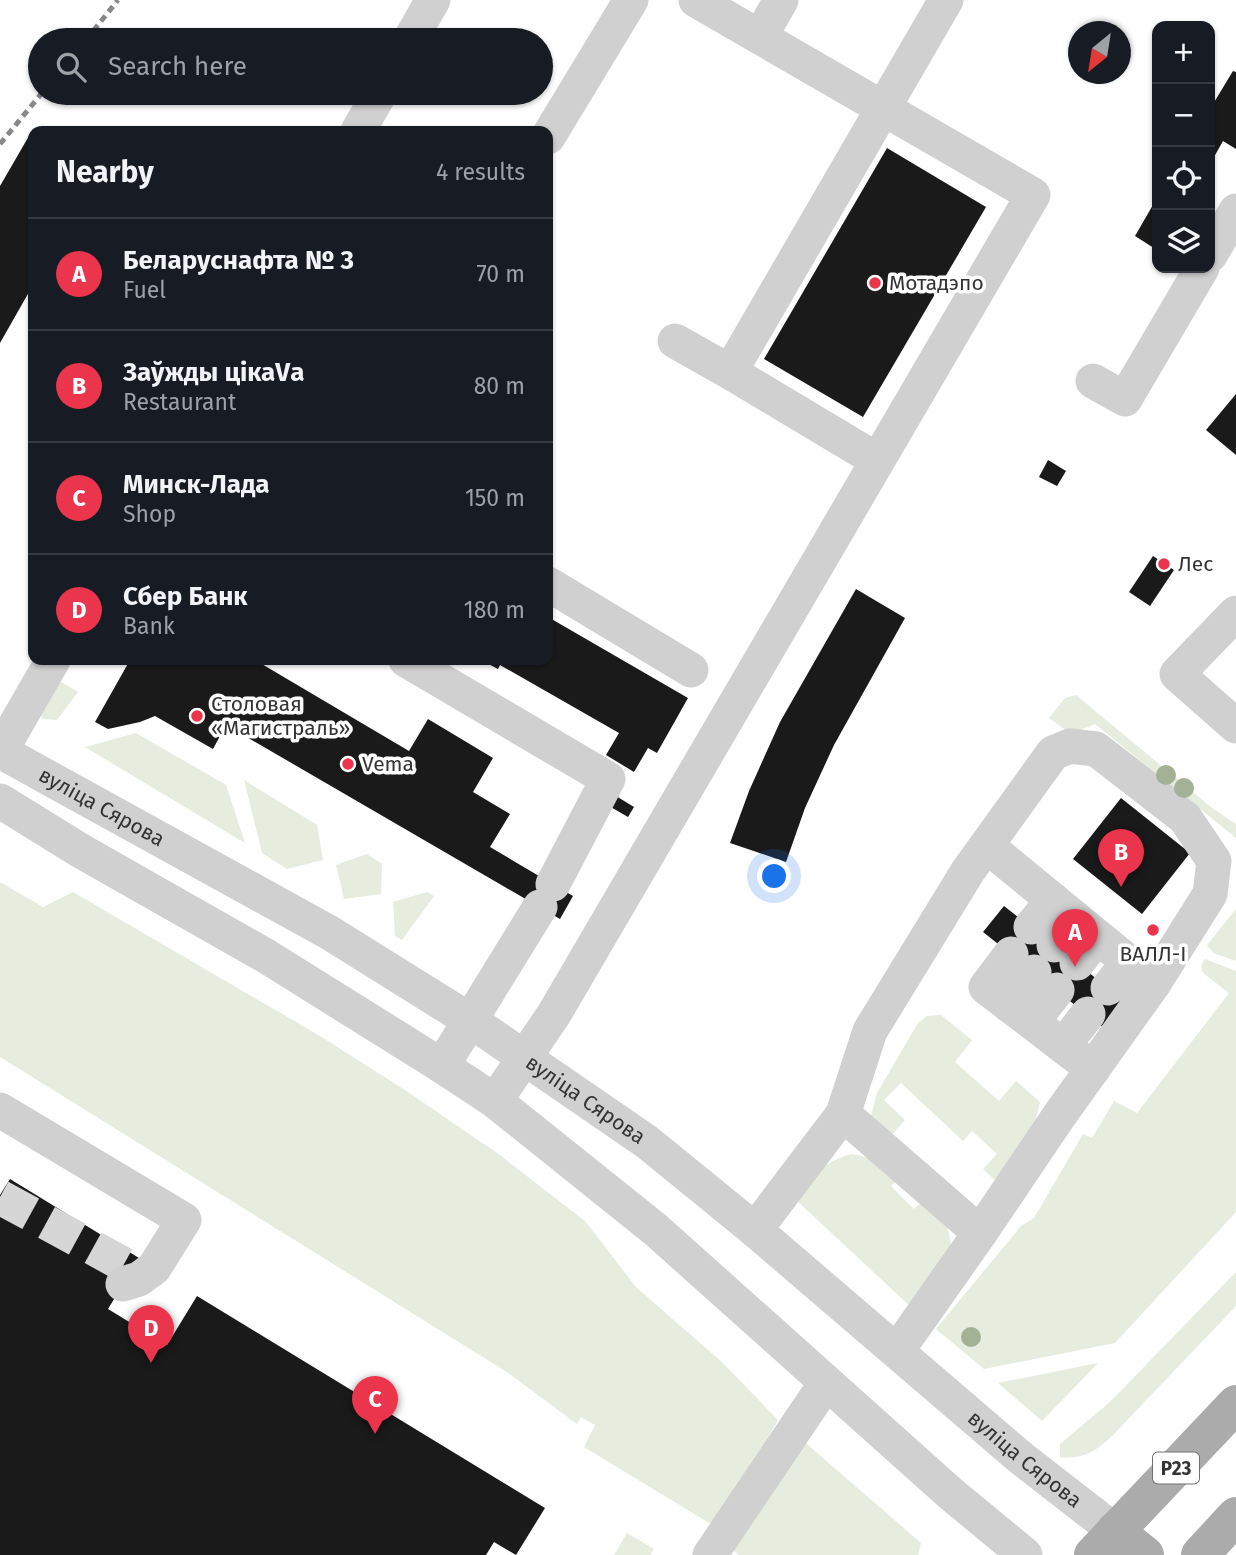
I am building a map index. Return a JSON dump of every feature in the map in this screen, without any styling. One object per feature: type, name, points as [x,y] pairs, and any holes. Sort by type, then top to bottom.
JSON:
[{"type":"main road","name":"Р23","points":[[1104,1543],[1236,1404]]},
{"type":"main road","points":[[1200,1555],[1236,1516]]},
{"type":"main road","points":[[1104,1543],[1145,1555]]},
{"type":"street","points":[[417,28],[433,0]]},
{"type":"street","points":[[553,129],[631,0]]},
{"type":"street","points":[[495,1101],[554,1014],[1033,195],[696,0]]},
{"type":"street","points":[[760,37],[781,0]]},
{"type":"street","points":[[730,372],[946,0]]},
{"type":"street","points":[[361,126],[373,105]]},
{"type":"street","points":[[1215,247],[1236,211]]},
{"type":"street","points":[[1093,381],[1125,399],[1199,273]]},
{"type":"street","points":[[675,341],[877,460]]},
{"type":"street","points":[[553,587],[691,670]]},
{"type":"street","points":[[1236,614],[1177,674],[1236,726]]},
{"type":"street","points":[[0,752],[50,665]]},
{"type":"street","points":[[414,665],[608,779],[546,895],[443,1066]]},
{"type":"street","points":[[755,1230],[843,1114],[870,1031],[968,871],[1053,753],[1070,746],[1097,749],[1185,818],[1214,861],[1210,894],[1063,1046]]},
{"type":"street","name":"вуліца Сярова","points":[[0,752],[330,933],[471,1021],[647,1142],[755,1230],[1021,1458],[1104,1543]]},
{"type":"street","points":[[0,802],[266,956],[495,1101],[656,1230],[950,1493],[1025,1555]]},
{"type":"street","points":[[986,846],[1054,945],[1120,987]]},
{"type":"street","points":[[1021,1014],[1054,945]]},
{"type":"street","points":[[1054,945],[986,987],[1093,1069]]},
{"type":"street","points":[[897,1351],[1093,1069],[1120,987]]},
{"type":"street","points":[[0,1110],[184,1220],[136,1274]]},
{"type":"street","points":[[843,1114],[980,1234]]},
{"type":"street","points":[[710,1555],[826,1383]]},
{"type":"shaded area","points":[[53,677],[78,692],[57,720],[42,719],[40,709]]},
{"type":"shaded area","points":[[1076,695],[1212,808],[1236,824],[1236,838],[1095,724],[1071,734],[1049,718],[1065,698]]},
{"type":"shaded area","points":[[136,733],[226,785],[245,843],[85,747]]},
{"type":"shaded area","points":[[244,780],[317,825],[323,860],[287,869],[262,853]]},
{"type":"shaded area","points":[[367,854],[382,864],[381,894],[344,899],[336,865]]},
{"type":"shaded area","points":[[0,882],[43,907],[73,892],[320,1036],[405,1090],[497,1153],[585,1221],[636,1287],[723,1363],[778,1420],[721,1519],[709,1523],[584,1447],[595,1425],[581,1417],[577,1424],[507,1372],[0,1057]]},
{"type":"shaded area","points":[[427,892],[434,896],[402,940],[395,936],[393,902]]},
{"type":"shaded area","points":[[1236,909],[1236,961],[1213,953],[1207,945]]},
{"type":"shaded area","points":[[1205,959],[1236,971],[1236,1212],[1115,1343],[984,1369],[936,1329],[1021,1226],[1034,1218],[1083,1134],[1092,1138],[1114,1101],[1137,1113],[1229,993],[1203,973],[1201,966]]},
{"type":"shaded area","points":[[941,1015],[972,1040],[955,1062],[999,1101],[1016,1081],[1040,1102],[1029,1134],[998,1183],[983,1169],[997,1154],[972,1131],[963,1141],[901,1083],[884,1100],[905,1120],[888,1139],[871,1116],[877,1093],[918,1023],[927,1016]]},
{"type":"shaded area","points":[[851,1154],[871,1159],[901,1177],[891,1186],[914,1209],[925,1199],[946,1224],[951,1245],[911,1307],[796,1200],[819,1171]]},
{"type":"shaded area","points":[[1236,1272],[1236,1306],[1102,1445],[1090,1453],[1076,1457],[1060,1457],[1060,1444],[1110,1402]]},
{"type":"shaded area","points":[[1098,1363],[1042,1421],[998,1383]]},
{"type":"shaded area","points":[[800,1438],[921,1543],[918,1555],[739,1555],[730,1548]]},
{"type":"shaded area","points":[[627,1533],[654,1549],[650,1555],[614,1555]]},
{"type":"building","points":[[1233,71],[1236,72],[1236,149],[1223,141],[1215,155],[1215,147],[1215,101]]},
{"type":"building","points":[[28,138],[28,294],[0,343],[0,186]]},
{"type":"building","name":"Мотадэпо","points":[[887,148],[986,207],[863,417],[764,359]]},
{"type":"building","points":[[1152,207],[1152,247],[1135,236]]},
{"type":"building","points":[[1236,394],[1236,455],[1206,430]]},
{"type":"building","points":[[1048,460],[1066,471],[1057,486],[1039,477]]},
{"type":"building","points":[[1153,556],[1174,570],[1150,606],[1129,592]]},
{"type":"building","points":[[856,589],[905,618],[834,745],[805,808],[786,862],[730,843],[749,791],[780,722]]},
{"type":"building","points":[[553,620],[688,698],[657,753],[648,748],[634,772],[606,755],[619,733],[500,665],[553,665]]},
{"type":"building","points":[[127,665],[263,665],[409,751],[428,719],[493,758],[473,792],[510,814],[490,847],[573,896],[560,919],[226,725],[213,749],[155,716],[108,729],[95,722]]},
{"type":"building","points":[[616,796],[634,807],[628,817],[609,806]]},
{"type":"building","points":[[1121,798],[1190,853],[1142,914],[1073,859]]},
{"type":"building","points":[[1004,906],[1130,1005],[1109,1032],[983,932]]},
{"type":"building","points":[[10,1179],[139,1258],[108,1309],[167,1345],[197,1296],[545,1508],[516,1555],[494,1542],[486,1555],[0,1555],[0,1195]]},
{"type":"tunnel","points":[[0,1197],[132,1269]]},
{"type":"railway","points":[[96,28],[118,0]]},
{"type":"railway","points":[[0,144],[32,105]]},
{"type":"place","name":"Мотадэпо","points":[[875,283]]},
{"type":"place","name":"Лес","points":[[1164,564]]},
{"type":"place","name":"Столовая «Магистраль»","points":[[197,716]]},
{"type":"place","name":"Vema","points":[[348,764]]},
{"type":"place","name":"Заўжды цікаVа","points":[[1121,887]]},
{"type":"place","name":"ВАЛЛ-І","points":[[1153,930]]},
{"type":"place","name":"Беларуснафта № 3","points":[[1075,967]]},
{"type":"place","name":"Сбер Банк","points":[[151,1363]]},
{"type":"place","name":"Минск-Лада","points":[[375,1434]]}]
